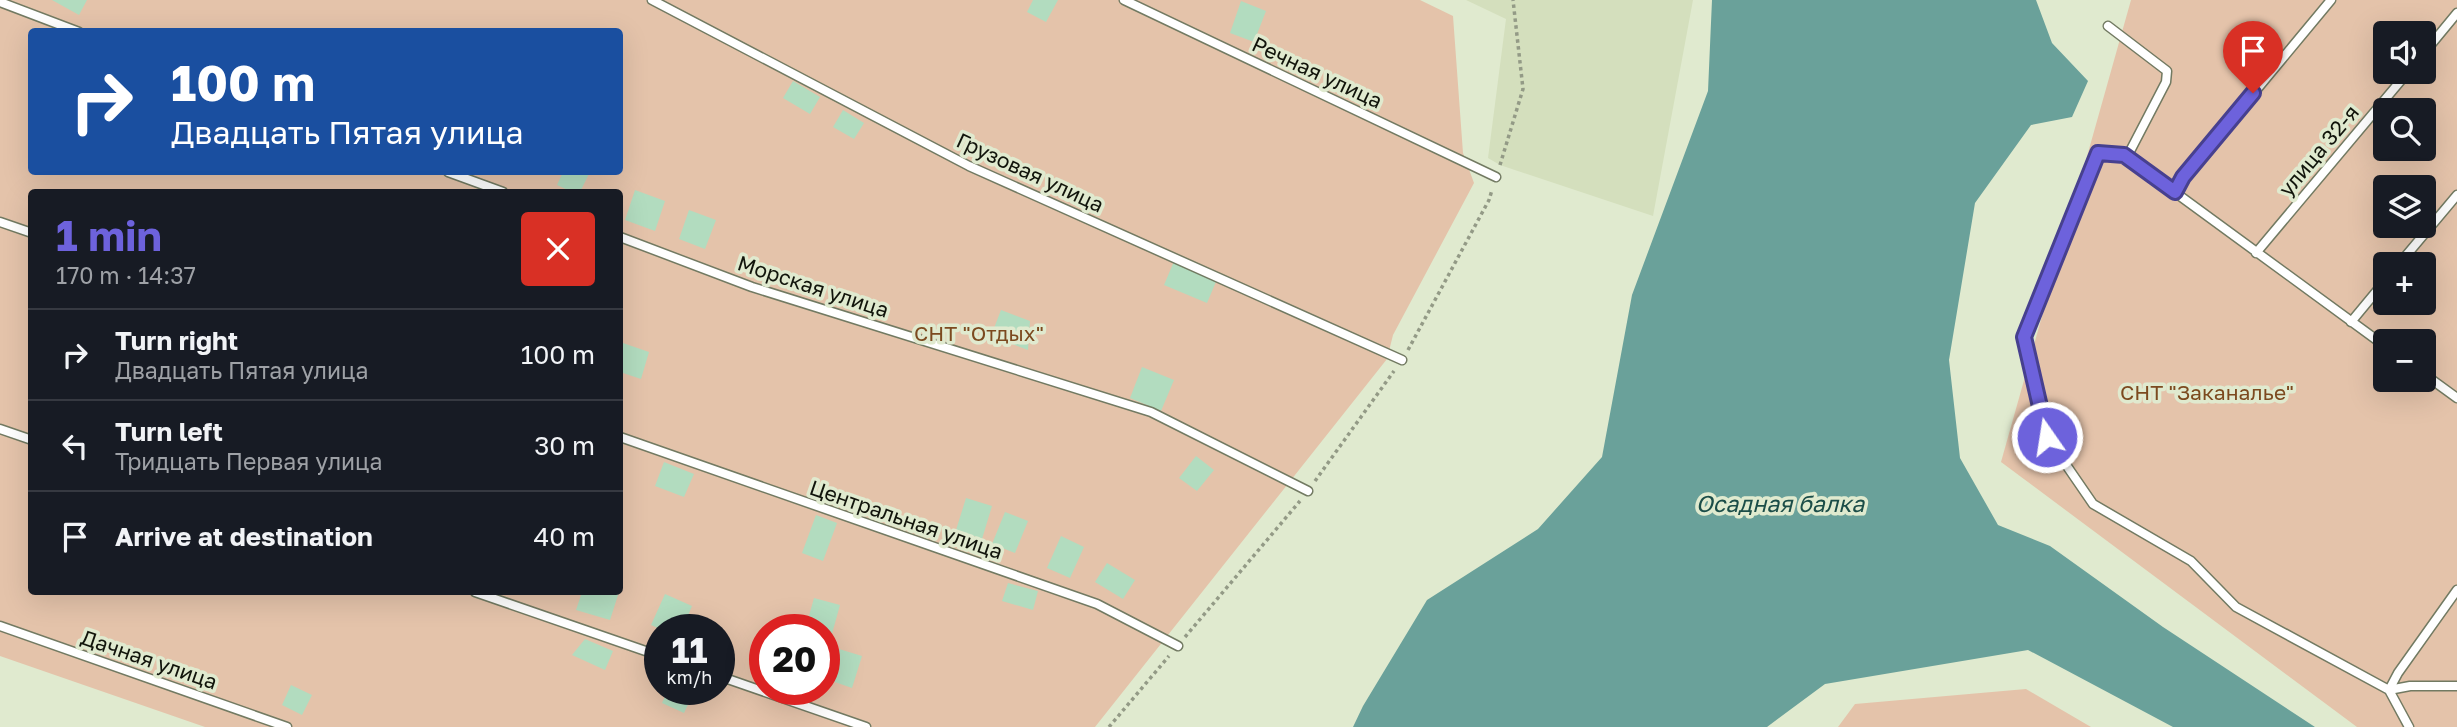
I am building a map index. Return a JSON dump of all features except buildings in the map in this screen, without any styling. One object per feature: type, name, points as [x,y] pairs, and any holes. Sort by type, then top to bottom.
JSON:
[{"type":"lane","name":"Грузовая улица","points":[[652,0],[969,166],[1402,359]]},
{"type":"lane","name":"Речная улица","points":[[1124,0],[1496,177]]},
{"type":"lane","points":[[2175,192],[2183,177],[2331,0]]},
{"type":"lane","points":[[0,2],[68,28]]},
{"type":"lane","points":[[2436,38],[2457,13]]},
{"type":"lane","points":[[2108,26],[2168,71],[2166,82],[2127,157]]},
{"type":"lane","name":"улица 32-я","points":[[2256,253],[2398,84]]},
{"type":"lane","points":[[2373,338],[2127,157],[2098,153],[2024,337],[2047,437],[2093,504],[2191,561],[2236,607],[2389,691],[2409,727]]},
{"type":"lane","points":[[456,175],[495,189]]},
{"type":"lane","points":[[2409,252],[2457,195]]},
{"type":"lane","points":[[0,222],[28,232]]},
{"type":"lane","name":"Морская улица","points":[[623,238],[752,287],[1151,412],[1308,491]]},
{"type":"lane","points":[[2351,322],[2373,295]]},
{"type":"lane","points":[[2436,382],[2455,394]]},
{"type":"lane","points":[[0,429],[28,439]]},
{"type":"lane","name":"Центральная улица","points":[[623,438],[1097,604],[1178,646]]},
{"type":"lane","points":[[2389,691],[2398,673],[2457,590]]},
{"type":"lane","points":[[484,595],[644,650]]},
{"type":"lane","name":"Дачная улица","points":[[0,626],[287,727]]},
{"type":"lane","points":[[735,682],[866,727]]},
{"type":"lane","points":[[2389,691],[2410,686],[2457,686]]},
{"type":"path","points":[[1109,727],[1308,491],[1402,359],[1489,200],[1523,89],[1514,0]]},
{"type":"shaded area","points":[[1466,0],[1693,0],[1653,216],[1500,165],[1488,158],[1506,19]]},
{"type":"green space","name":"СНТ \"Отдых\"","points":[[0,0],[1420,0],[1453,16],[1463,153],[1474,183],[1393,335],[1387,359],[1095,727],[205,727],[0,656]]},
{"type":"green space","name":"СНТ \"Заканалье\"","points":[[2131,0],[2457,0],[2457,727],[2357,727],[2001,462]]},
{"type":"green space","points":[[2026,689],[2091,727],[1838,727],[1855,704]]},
{"type":"water","name":"Осадная балка","points":[[1712,0],[2036,0],[2052,43],[2088,81],[2072,117],[2031,125],[1975,203],[1949,360],[1960,458],[1998,525],[2050,546],[2163,627],[2315,727],[2173,727],[2028,650],[1825,684],[1767,727],[1353,727],[1427,600],[1538,529],[1602,457],[1632,295],[1708,91]]},
{"type":"route","points":[[2047,437],[2024,337],[2098,153],[2124,155],[2175,192],[2183,177],[2253,93]]}]
